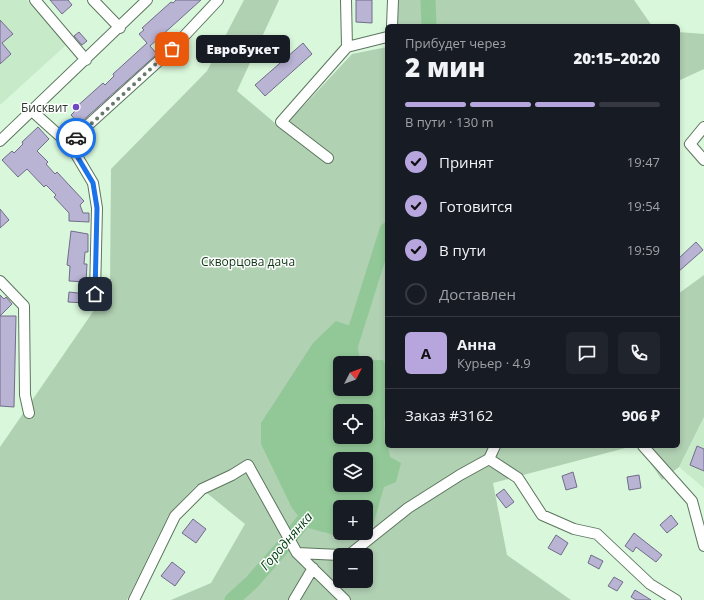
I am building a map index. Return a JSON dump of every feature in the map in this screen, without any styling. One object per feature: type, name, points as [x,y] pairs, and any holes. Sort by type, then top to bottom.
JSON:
[{"type":"street","points":[[35,0],[86,60]]},
{"type":"street","points":[[0,141],[148,0]]},
{"type":"street","points":[[71,146],[77,135],[172,49],[218,0]]},
{"type":"street","points":[[346,0],[347,48]]},
{"type":"street","points":[[392,24],[393,0]]},
{"type":"street","points":[[100,2],[120,28]]},
{"type":"street","points":[[328,158],[281,122],[347,48],[385,38]]},
{"type":"street","points":[[32,111],[71,146],[93,183],[97,208],[95,294]]},
{"type":"street","points":[[704,127],[690,144],[704,160]]},
{"type":"street","points":[[0,281],[24,306],[25,395],[29,413]]},
{"type":"street","points":[[358,548],[408,508],[460,475],[489,459],[494,448]]},
{"type":"street","points":[[645,448],[692,501],[704,546]]},
{"type":"street","points":[[489,459],[518,478],[542,515],[574,529],[597,534],[650,584],[676,600]]},
{"type":"street","points":[[134,600],[175,516],[202,489],[232,475],[248,465],[297,553],[345,600]]},
{"type":"street","points":[[297,553],[333,555]]},
{"type":"street","points":[[294,600],[313,568]]},
{"type":"shaded area","points":[[0,0],[27,0],[66,45],[0,105]]},
{"type":"shaded area","points":[[336,321],[354,327],[359,356],[333,356],[333,396],[373,396],[373,360],[383,360],[385,364],[385,448],[388,448],[390,457],[401,463],[396,482],[384,487],[373,525],[373,500],[333,500],[333,535],[308,528],[292,508],[261,444],[261,423],[313,343]]},
{"type":"shaded area","points":[[704,417],[704,488],[679,467]]},
{"type":"green space","name":"Скворцова дача","points":[[244,0],[279,0],[237,91],[282,129],[352,54],[385,47],[385,448],[625,448],[493,483],[507,555],[571,600],[171,600],[211,583],[245,524],[197,485],[169,514],[127,600],[0,600],[0,447],[110,287],[111,169],[207,71]]},
{"type":"green space","points":[[398,0],[634,0],[651,24],[398,24]]},
{"type":"green space","points":[[680,32],[704,34],[704,69],[680,80]]},
{"type":"green space","points":[[704,275],[704,417],[679,467],[662,480],[640,448],[680,448],[680,293]]},
{"type":"building","points":[[50,0],[68,0],[72,5],[62,14]]},
{"type":"building","points":[[176,0],[201,0],[150,46],[157,54],[79,124],[71,115],[75,111],[74,109],[103,83],[105,85],[114,76],[113,74],[147,43],[139,34],[144,30],[142,28],[171,2],[173,3]]},
{"type":"building","points":[[356,0],[372,0],[372,23],[356,22]]},
{"type":"building","points":[[0,20],[13,34],[2,43],[11,54],[0,64]]},
{"type":"building","points":[[79,32],[87,41],[82,45],[74,36]]},
{"type":"building","points":[[303,43],[312,54],[265,96],[255,85]]},
{"type":"building","points":[[38,127],[49,139],[37,151],[48,162],[46,164],[55,174],[57,172],[84,201],[80,205],[83,213],[89,213],[89,222],[69,221],[69,213],[54,197],[56,195],[46,185],[44,187],[27,169],[18,177],[2,160],[12,151],[14,153],[23,144],[22,142]]},
{"type":"building","points":[[0,209],[9,220],[0,228]]},
{"type":"building","points":[[71,231],[88,234],[88,252],[85,252],[84,264],[87,264],[86,282],[69,281],[70,266],[67,265]]},
{"type":"building","points":[[696,242],[703,250],[680,270],[680,257]]},
{"type":"building","points":[[69,292],[86,294],[85,303],[68,302]]},
{"type":"building","points":[[0,295],[4,299],[6,297],[12,304],[0,316]]},
{"type":"building","points":[[0,316],[16,316],[14,407],[0,406]]},
{"type":"building","points":[[697,446],[704,449],[704,471],[690,465]]},
{"type":"building","points":[[573,472],[577,487],[566,490],[562,476]]},
{"type":"building","points":[[639,475],[641,488],[629,490],[627,477]]},
{"type":"building","points":[[504,489],[514,502],[506,508],[496,495]]},
{"type":"building","points":[[671,515],[678,524],[667,533],[660,525]]},
{"type":"building","points":[[193,519],[206,529],[196,543],[182,533]]},
{"type":"building","points":[[634,533],[662,555],[656,562],[636,547],[633,552],[625,546]]},
{"type":"building","points":[[556,535],[568,543],[561,555],[548,548]]},
{"type":"building","points":[[591,555],[603,561],[599,569],[588,563]]},
{"type":"building","points":[[172,562],[185,572],[175,586],[161,576]]},
{"type":"building","points":[[614,577],[623,582],[617,591],[608,586]]},
{"type":"building","points":[[635,590],[651,600],[636,600],[631,597]]},
{"type":"waterway","name":"Городнянка","points":[[428,0],[429,24]]},
{"type":"waterway","name":"Городнянка","points":[[347,356],[385,236]]},
{"type":"waterway","name":"Городнянка","points":[[232,600],[252,582],[281,549],[315,506]]},
{"type":"way so far","points":[[76,138],[77,135],[172,49]]},
{"type":"place","name":"ЕвроБукет","points":[[172,49]]},
{"type":"place","name":"Бисквит","points":[[76,107]]},
{"type":"route","points":[[76,138],[71,146],[93,183],[97,208],[95,294]]}]
